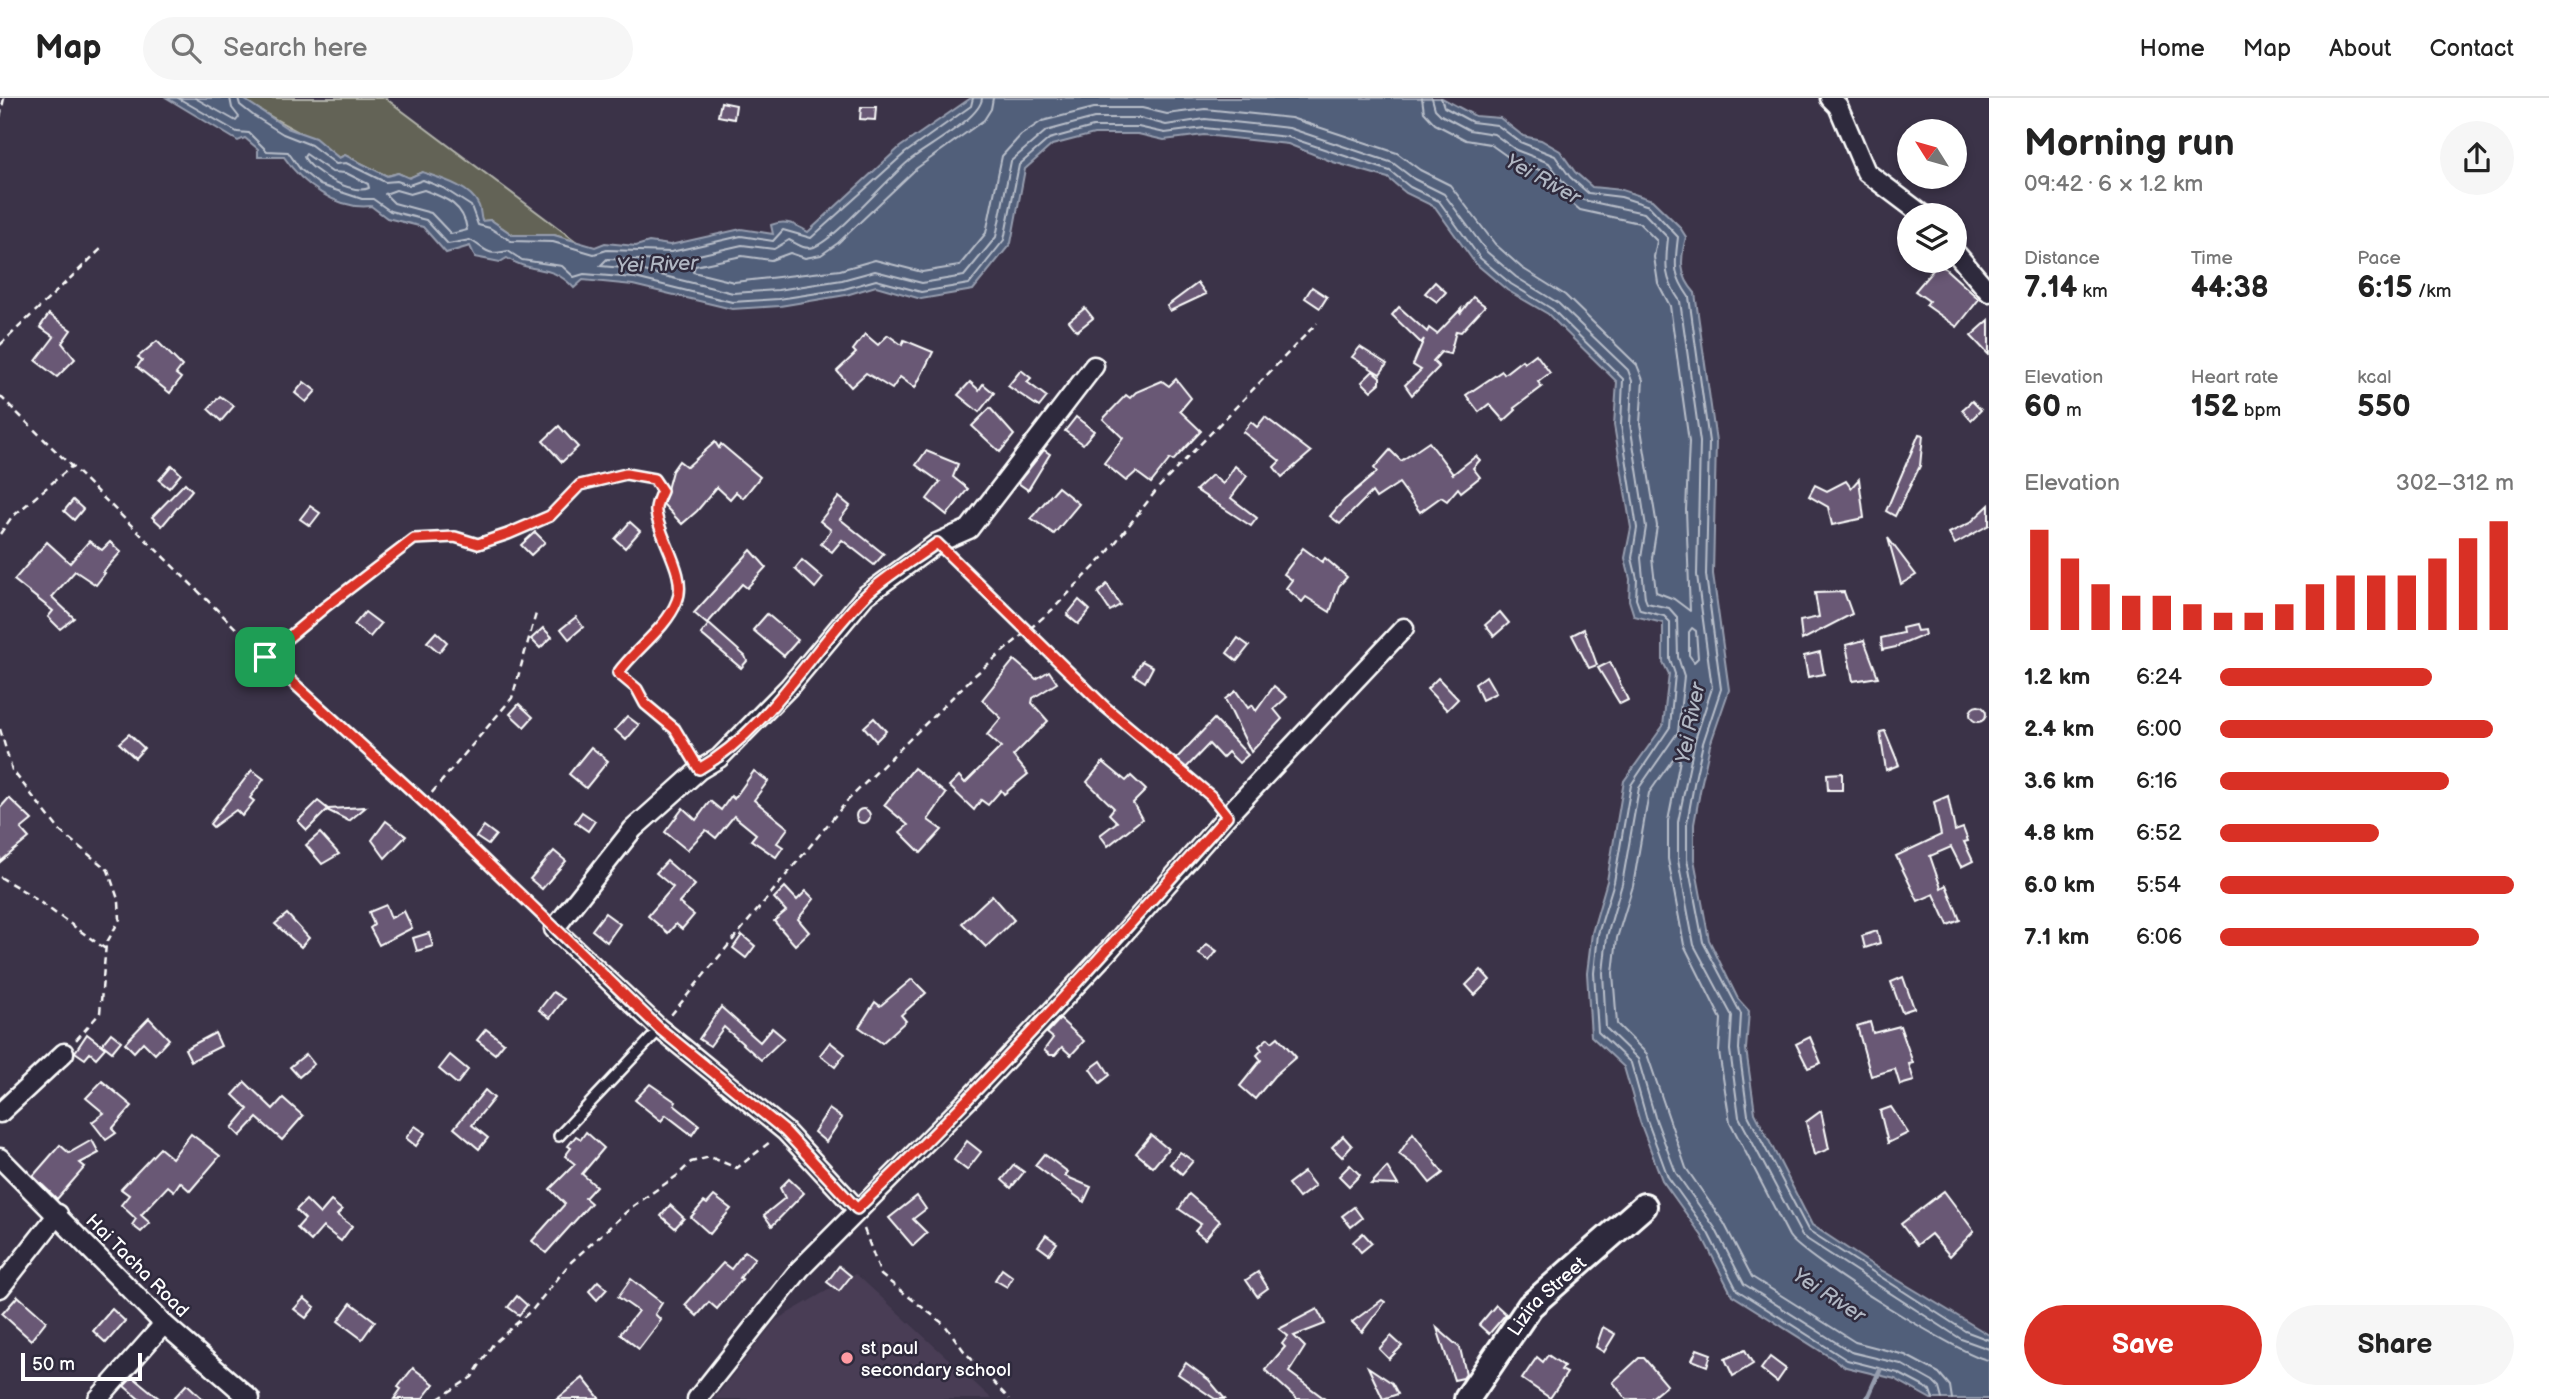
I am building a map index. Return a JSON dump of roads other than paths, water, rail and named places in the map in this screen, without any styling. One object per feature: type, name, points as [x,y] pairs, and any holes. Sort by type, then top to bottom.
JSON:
[{"type":"street","points":[[1830,98],[1838,106],[1866,172],[1907,203]]},
{"type":"street","points":[[1967,266],[1989,292]]},
{"type":"street","points":[[857,1209],[785,1131],[660,1029],[554,929],[633,829],[699,769],[719,758],[789,687],[865,596],[937,543],[969,529],[1094,366]]},
{"type":"street","points":[[697,1399],[800,1269],[987,1080],[1110,949],[1227,816],[1404,628]]},
{"type":"street","points":[[0,1113],[64,1053]]},
{"type":"street","name":"Hai Tacha Road","points":[[0,1158],[164,1324],[250,1399]]},
{"type":"street","name":"Lizira Street","points":[[1467,1399],[1530,1306],[1644,1206]]},
{"type":"street","points":[[0,1288],[58,1214]]},
{"type":"street","points":[[99,1399],[164,1324]]},
{"type":"lane","points":[[559,1136],[660,1029]]},
{"type":"water","name":"Yei River","points":[[167,98],[242,98],[287,128],[315,138],[339,158],[345,155],[387,176],[398,173],[409,178],[422,172],[453,184],[474,198],[482,221],[491,220],[513,235],[554,235],[595,247],[605,243],[636,246],[649,242],[670,245],[741,229],[773,234],[771,225],[781,223],[795,225],[808,232],[900,147],[971,98],[1442,98],[1475,116],[1500,118],[1523,136],[1541,140],[1560,151],[1575,172],[1592,187],[1622,190],[1652,200],[1679,226],[1686,237],[1682,267],[1686,280],[1695,293],[1716,442],[1713,574],[1729,690],[1710,745],[1701,786],[1694,824],[1694,859],[1709,940],[1738,999],[1749,1011],[1746,1049],[1755,1113],[1812,1225],[1989,1335],[1989,1399],[1931,1399],[1895,1379],[1846,1367],[1732,1295],[1702,1236],[1662,1180],[1640,1122],[1624,1067],[1591,1036],[1587,973],[1592,933],[1607,881],[1624,781],[1663,726],[1669,674],[1663,662],[1663,623],[1634,616],[1629,600],[1630,579],[1625,558],[1631,528],[1614,425],[1617,382],[1548,314],[1507,290],[1475,263],[1435,207],[1406,193],[1388,178],[1333,162],[1288,144],[1204,135],[1164,140],[1138,134],[1094,134],[1052,145],[1025,169],[1011,243],[973,290],[921,299],[876,286],[846,295],[780,306],[732,309],[633,285],[583,280],[574,288],[557,275],[507,258],[500,262],[475,257],[470,246],[446,253],[423,227],[387,218],[371,206],[346,204],[333,199],[300,177],[284,157],[258,157],[258,149],[245,138],[238,141]]},
{"type":"waterway","points":[[1867,1399],[1880,1370]]},
{"type":"place","name":"st paul secondary school","points":[[847,1358]]}]
